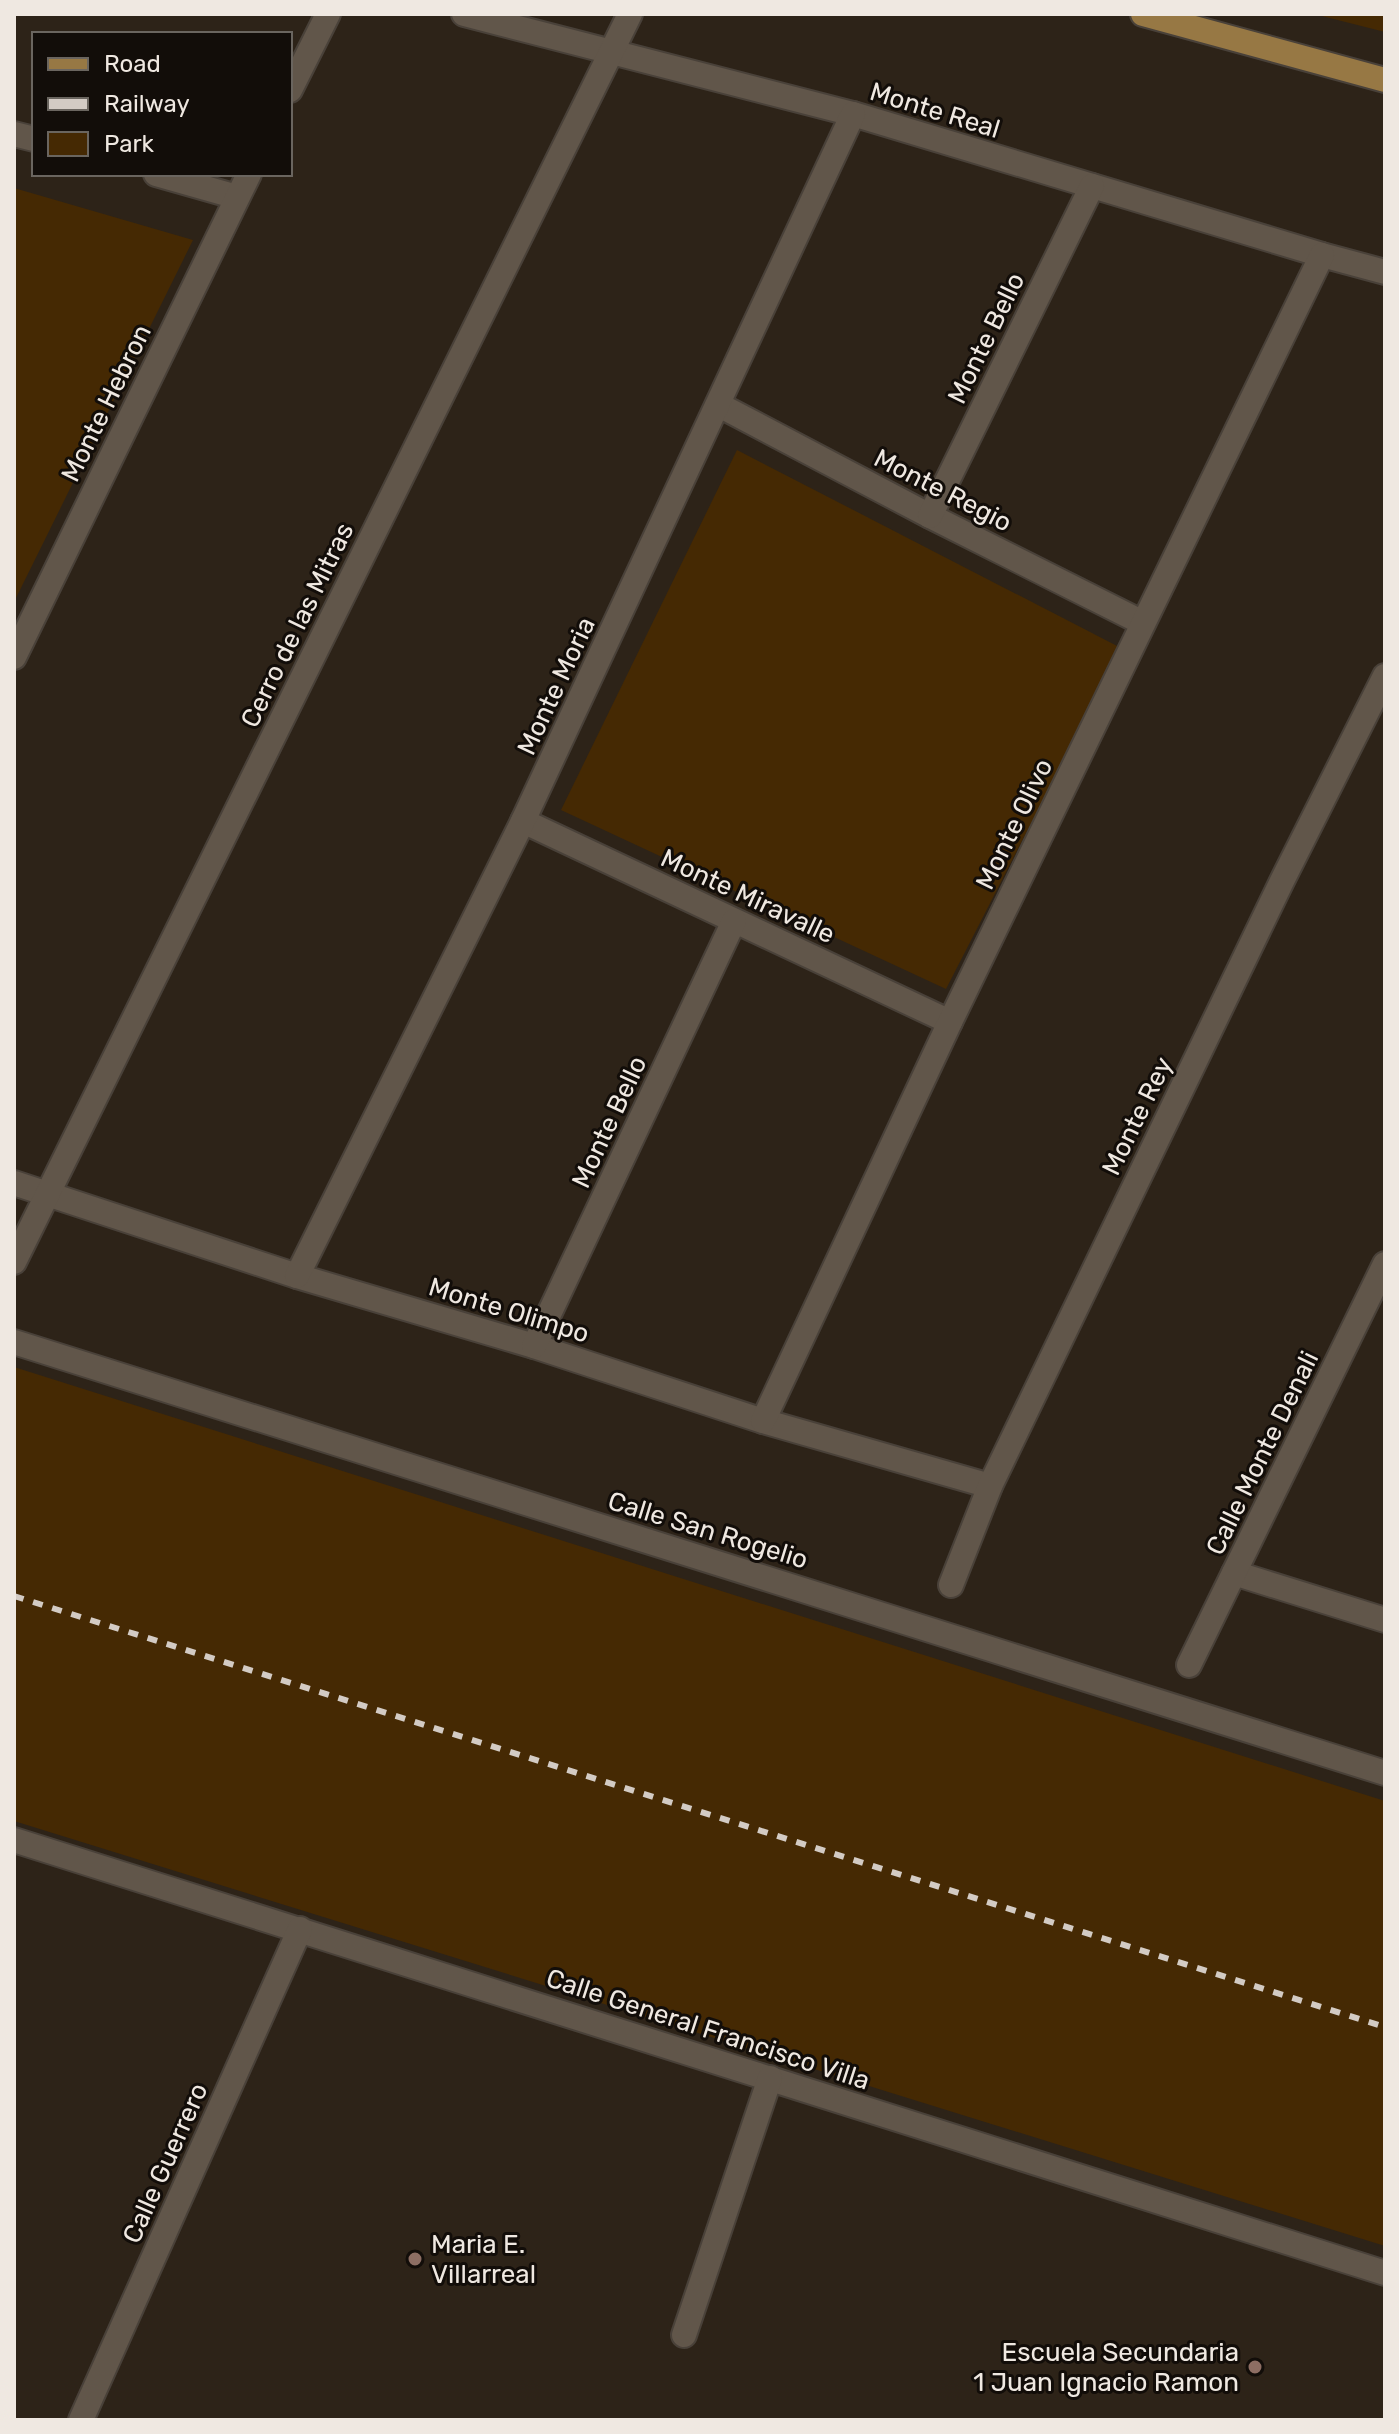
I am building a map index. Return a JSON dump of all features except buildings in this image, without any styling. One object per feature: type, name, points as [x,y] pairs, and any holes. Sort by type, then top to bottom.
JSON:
[{"type":"main road","points":[[1143,14],[1385,80]]},
{"type":"street","points":[[292,86],[328,14]]},
{"type":"street","name":"Monte Real","points":[[464,14],[853,114],[1385,272]]},
{"type":"street","name":"Cerro de las Mitras","points":[[14,1262],[630,14]]},
{"type":"street","name":"Monte Moria","points":[[297,1276],[523,821],[853,114]]},
{"type":"street","points":[[163,176],[237,197]]},
{"type":"street","name":"Monte Hebron","points":[[14,657],[248,176]]},
{"type":"street","name":"Monte Bello","points":[[930,516],[1092,186]]},
{"type":"street","name":"Monte Olivo","points":[[763,1421],[950,1022],[1322,255]]},
{"type":"street","name":"Monte Regio","points":[[719,405],[1143,623]]},
{"type":"street","name":"Monte Rey","points":[[951,1585],[990,1486],[1282,881],[1385,676]]},
{"type":"street","name":"Monte Miravalle","points":[[523,821],[950,1022]]},
{"type":"street","name":"Monte Bello","points":[[534,1346],[734,921]]},
{"type":"street","name":"Monte Olimpo","points":[[14,1183],[297,1276],[534,1346],[763,1421],[990,1486]]},
{"type":"street","name":"Calle Monte Denali","points":[[1189,1665],[1234,1573],[1374,1312],[1385,1264]]},
{"type":"street","name":"Calle San Rogelio","points":[[14,1342],[1385,1773]]},
{"type":"street","points":[[1234,1573],[1385,1620]]},
{"type":"street","name":"Calle General Francisco Villa","points":[[14,1840],[1385,2273]]},
{"type":"street","name":"Calle Guerrero","points":[[81,2420],[300,1929]]},
{"type":"street","points":[[684,2335],[770,2078]]},
{"type":"green space","points":[[1314,14],[1385,14],[1385,32]]},
{"type":"green space","points":[[14,188],[193,240],[14,602]]},
{"type":"green space","points":[[737,450],[1121,648],[946,989],[561,810]]},
{"type":"green space","points":[[14,1367],[1385,1801],[1385,2246],[14,1821]]},
{"type":"railway","points":[[14,1596],[1385,2027]]},
{"type":"place","name":"Maria E. Villarreal","points":[[415,2259]]},
{"type":"place","name":"Escuela Secundaria 1 Juan Ignacio Ramon","points":[[1255,2367]]}]
